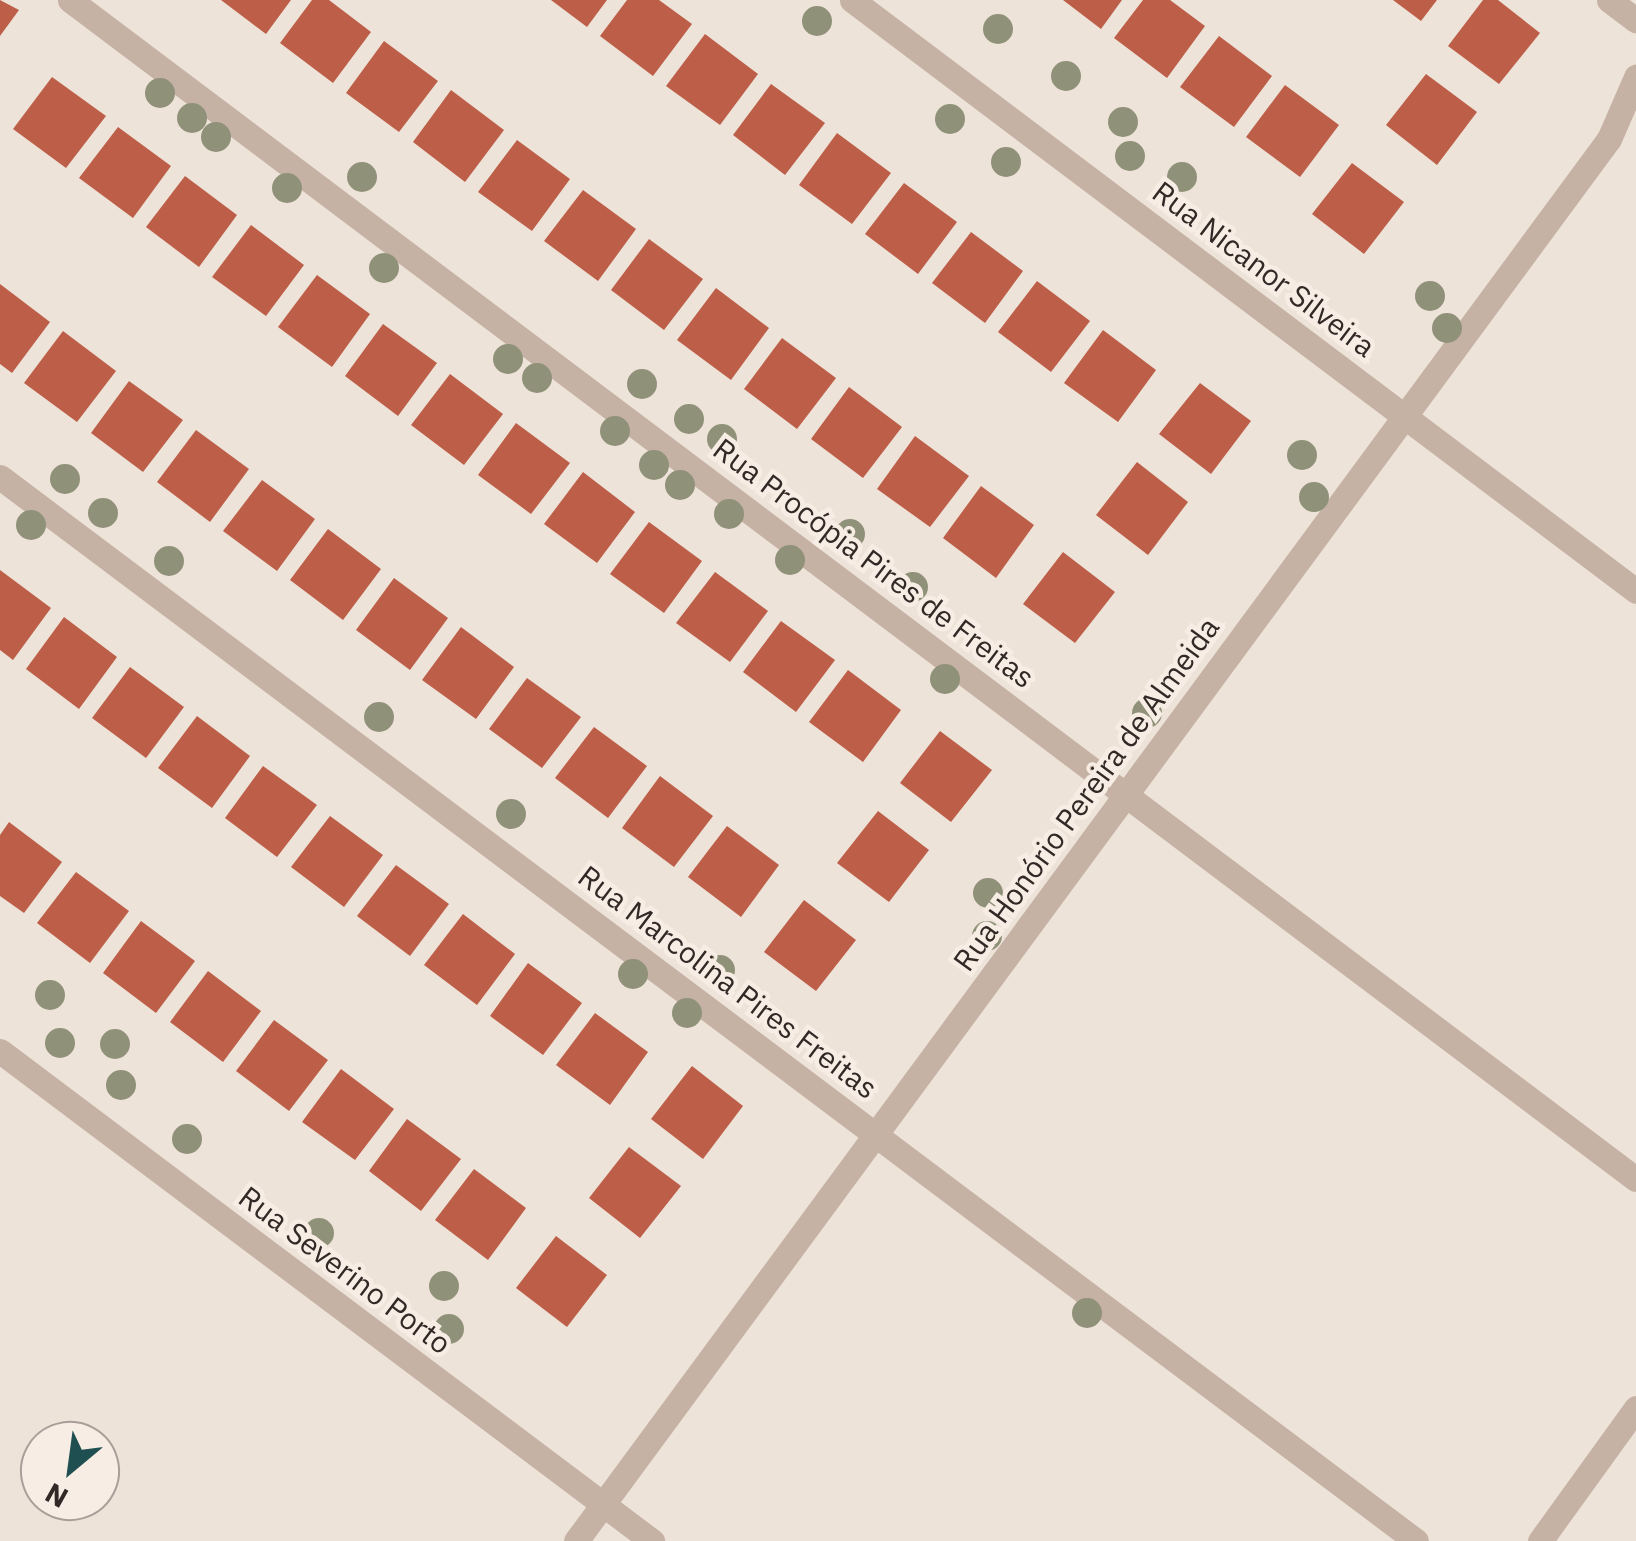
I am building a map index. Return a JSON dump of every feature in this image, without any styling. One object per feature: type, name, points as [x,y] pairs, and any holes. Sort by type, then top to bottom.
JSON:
[{"type":"street","name":"Rua Procópia Pires de Freitas","points":[[70,0],[1636,1180]]},
{"type":"street","name":"Rua Nicanor Silveira","points":[[852,0],[1636,591]]},
{"type":"street","points":[[1609,0],[1636,20]]},
{"type":"street","name":"Rua Honório Pereira de Almeida","points":[[576,1541],[1610,139],[1636,77]]},
{"type":"street","name":"Rua Marcolina Pires Freitas","points":[[0,477],[1416,1541]]},
{"type":"street","name":"Rua Severino Porto","points":[[0,1050],[652,1541]]},
{"type":"street","points":[[1540,1541],[1636,1408]]},
{"type":"building","points":[[0,0],[19,10],[0,36]]},
{"type":"building","points":[[221,0],[291,0],[266,34]]},
{"type":"building","points":[[312,0],[329,0],[371,32],[333,83],[280,43]]},
{"type":"building","points":[[551,0],[607,0],[587,27]]},
{"type":"building","points":[[627,0],[659,0],[692,24],[653,76],[600,36]]},
{"type":"building","points":[[1063,0],[1122,0],[1101,29]]},
{"type":"building","points":[[1143,0],[1170,0],[1205,26],[1167,78],[1114,38]]},
{"type":"building","points":[[1393,0],[1437,0],[1421,21]]},
{"type":"building","points":[[1483,0],[1498,0],[1540,33],[1499,84],[1448,46]]},
{"type":"building","points":[[705,34],[758,74],[720,125],[666,86]]},
{"type":"building","points":[[1219,36],[1272,76],[1234,127],[1180,87]]},
{"type":"building","points":[[384,41],[438,81],[399,132],[346,93]]},
{"type":"building","points":[[1426,74],[1477,112],[1437,165],[1386,125]]},
{"type":"building","points":[[52,77],[106,116],[66,168],[13,129]]},
{"type":"building","points":[[771,84],[825,123],[785,175],[733,135]]},
{"type":"building","points":[[1285,85],[1339,125],[1300,177],[1246,137]]},
{"type":"building","points":[[451,90],[504,130],[465,182],[413,142]]},
{"type":"building","points":[[118,127],[171,166],[133,218],[79,178]]},
{"type":"building","points":[[837,133],[891,173],[852,224],[799,185]]},
{"type":"building","points":[[517,140],[570,179],[532,231],[478,192]]},
{"type":"building","points":[[1352,163],[1404,202],[1364,254],[1312,214]]},
{"type":"building","points":[[185,176],[237,215],[199,267],[146,227]]},
{"type":"building","points":[[904,183],[957,222],[918,274],[865,234]]},
{"type":"building","points":[[583,190],[636,229],[598,281],[544,241]]},
{"type":"building","points":[[251,225],[304,265],[266,316],[212,277]]},
{"type":"building","points":[[971,232],[1023,271],[985,323],[932,283]]},
{"type":"building","points":[[649,239],[703,279],[664,330],[611,290]]},
{"type":"building","points":[[317,275],[370,314],[332,367],[278,327]]},
{"type":"building","points":[[1037,281],[1090,321],[1051,372],[998,332]]},
{"type":"building","points":[[0,284],[50,322],[12,373],[0,364]]},
{"type":"building","points":[[716,288],[769,328],[731,380],[677,340]]},
{"type":"building","points":[[383,324],[437,363],[398,416],[345,376]]},
{"type":"building","points":[[1103,330],[1156,370],[1118,422],[1064,383]]},
{"type":"building","points":[[63,331],[116,371],[77,422],[24,383]]},
{"type":"building","points":[[782,338],[836,378],[797,429],[744,389]]},
{"type":"building","points":[[450,374],[503,414],[464,465],[411,425]]},
{"type":"building","points":[[129,381],[183,420],[143,472],[91,433]]},
{"type":"building","points":[[1200,383],[1251,421],[1211,474],[1159,434]]},
{"type":"building","points":[[849,387],[902,427],[863,478],[811,439]]},
{"type":"building","points":[[516,423],[570,463],[531,514],[478,475]]},
{"type":"building","points":[[196,430],[249,469],[210,522],[157,482]]},
{"type":"building","points":[[915,436],[969,476],[930,527],[877,489]]},
{"type":"building","points":[[1137,462],[1188,502],[1148,555],[1096,515]]},
{"type":"building","points":[[583,472],[635,512],[597,563],[544,524]]},
{"type":"building","points":[[262,480],[315,519],[277,571],[223,531]]},
{"type":"building","points":[[981,486],[1034,525],[996,578],[943,538]]},
{"type":"building","points":[[649,522],[702,561],[664,613],[610,574]]},
{"type":"building","points":[[328,529],[381,569],[343,620],[290,580]]},
{"type":"building","points":[[1063,552],[1115,592],[1075,643],[1023,604]]},
{"type":"building","points":[[0,570],[51,608],[13,660],[0,650]]},
{"type":"building","points":[[715,572],[768,611],[730,662],[676,623]]},
{"type":"building","points":[[394,578],[448,618],[410,670],[356,630]]},
{"type":"building","points":[[64,617],[117,657],[79,709],[26,669]]},
{"type":"building","points":[[781,621],[835,660],[796,712],[743,672]]},
{"type":"building","points":[[461,627],[514,667],[476,719],[422,680]]},
{"type":"building","points":[[130,667],[184,707],[146,758],[92,718]]},
{"type":"building","points":[[848,670],[901,710],[863,762],[809,722]]},
{"type":"building","points":[[527,678],[581,717],[542,768],[489,729]]},
{"type":"building","points":[[197,716],[250,756],[212,808],[158,768]]},
{"type":"building","points":[[594,727],[647,766],[608,818],[555,778]]},
{"type":"building","points":[[940,731],[992,770],[951,822],[900,783]]},
{"type":"building","points":[[263,766],[317,805],[277,857],[225,818]]},
{"type":"building","points":[[660,776],[713,816],[674,867],[622,828]]},
{"type":"building","points":[[878,811],[929,850],[889,902],[837,863]]},
{"type":"building","points":[[330,816],[383,855],[344,907],[291,867]]},
{"type":"building","points":[[9,822],[62,862],[24,913],[0,896],[0,835]]},
{"type":"building","points":[[727,826],[779,865],[741,917],[688,877]]},
{"type":"building","points":[[396,865],[449,904],[410,956],[357,916]]},
{"type":"building","points":[[76,872],[129,911],[90,963],[37,923]]},
{"type":"building","points":[[804,900],[856,940],[816,991],[764,952]]},
{"type":"building","points":[[463,914],[515,954],[477,1005],[424,965]]},
{"type":"building","points":[[141,921],[195,961],[156,1013],[103,973]]},
{"type":"building","points":[[528,963],[582,1003],[543,1055],[490,1016]]},
{"type":"building","points":[[208,971],[261,1011],[223,1062],[170,1022]]},
{"type":"building","points":[[595,1013],[648,1052],[610,1105],[556,1065]]},
{"type":"building","points":[[274,1020],[328,1060],[289,1111],[236,1071]]},
{"type":"building","points":[[692,1066],[743,1106],[703,1159],[651,1119]]},
{"type":"building","points":[[341,1069],[394,1109],[355,1160],[302,1122]]},
{"type":"building","points":[[407,1119],[461,1159],[421,1211],[369,1171]]},
{"type":"building","points":[[629,1147],[681,1186],[640,1238],[589,1198]]},
{"type":"building","points":[[474,1169],[526,1208],[488,1260],[435,1220]]},
{"type":"building","points":[[556,1236],[607,1275],[567,1327],[516,1288]]}]
